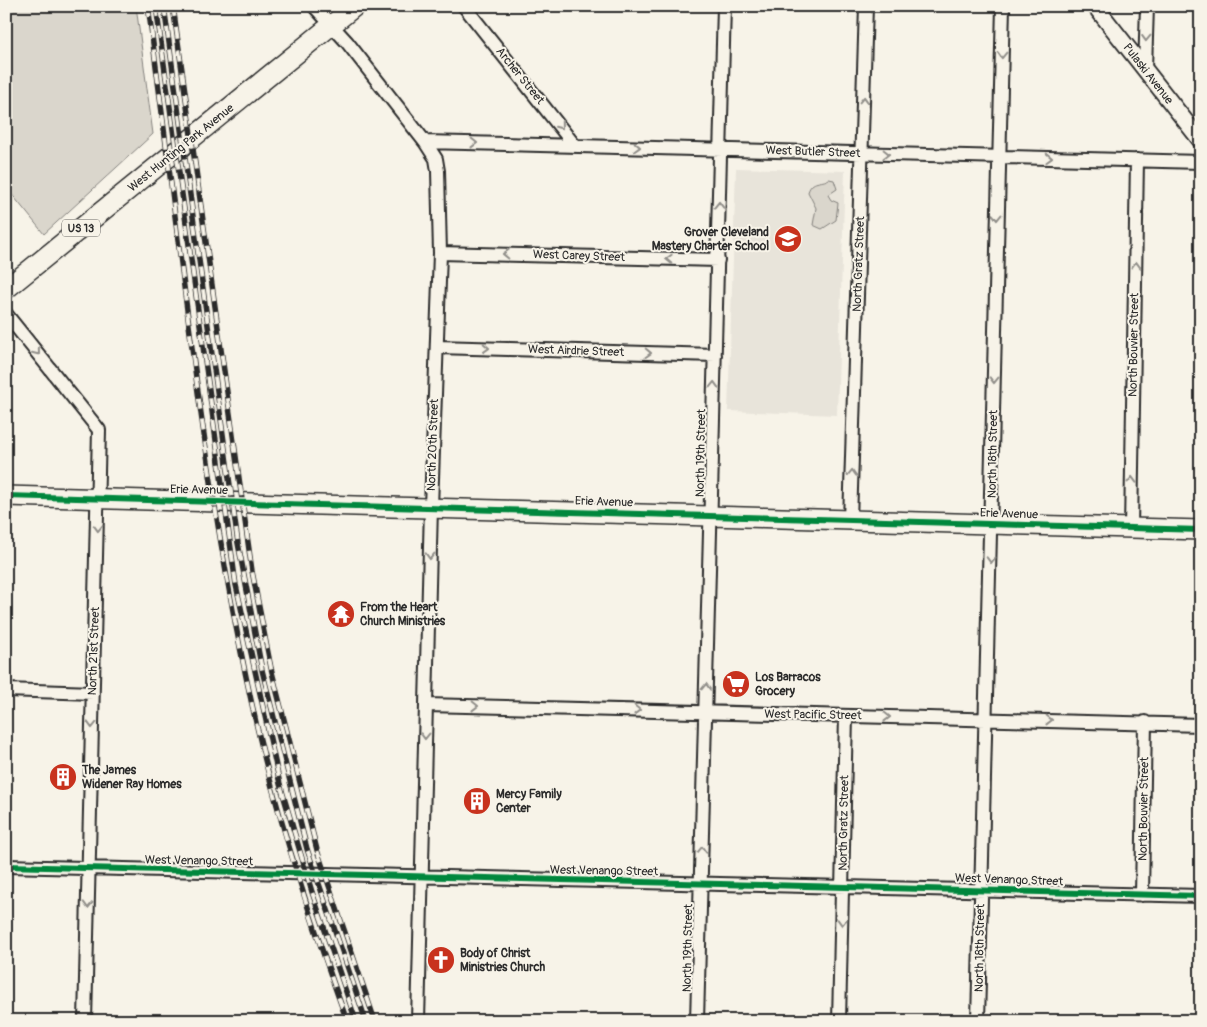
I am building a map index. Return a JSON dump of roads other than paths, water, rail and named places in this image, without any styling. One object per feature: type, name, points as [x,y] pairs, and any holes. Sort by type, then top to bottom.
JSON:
[{"type":"main road","name":"West Hunting Park Avenue","points":[[6,289],[355,6]]},
{"type":"main road","name":"Erie Avenue","points":[[6,496],[711,518],[1201,530]]},
{"type":"street","name":"North 20th Street","points":[[314,6],[425,142],[436,159],[438,170],[440,252],[431,508],[418,1021]]},
{"type":"street","name":"Archer Street","points":[[464,6],[575,146]]},
{"type":"street","name":"North 19th Street","points":[[697,1021],[724,6]]},
{"type":"street","name":"North Gratz Street","points":[[850,521],[866,6]]},
{"type":"street","name":"North 18th Street","points":[[978,1021],[992,525],[998,156],[1003,6]]},
{"type":"street","name":"Pulaski Avenue","points":[[1095,6],[1201,141]]},
{"type":"street","points":[[1145,70],[1147,6]]},
{"type":"street","name":"West Butler Street","points":[[425,142],[1201,162]]},
{"type":"street","name":"North Bouvier Street","points":[[1131,529],[1137,160]]},
{"type":"street","name":"West Carey Street","points":[[440,252],[718,260]]},
{"type":"street","name":"North 21st Street","points":[[6,314],[99,430],[99,499],[85,1021]]},
{"type":"street","name":"West Airdrie Street","points":[[437,347],[715,355]]},
{"type":"street","points":[[6,690],[93,693]]},
{"type":"street","name":"West Pacific Street","points":[[426,705],[1145,722],[1201,725]]},
{"type":"street","name":"North Gratz Street","points":[[840,1021],[846,716]]},
{"type":"street","name":"North Bouvier Street","points":[[1142,895],[1145,722]]},
{"type":"street","name":"West Venango Street","points":[[6,866],[89,870],[843,886],[1201,896]]},
{"type":"railway","points":[[148,6],[207,458],[238,638],[257,727],[286,838],[309,912],[347,1021]]},
{"type":"railway","points":[[156,6],[236,585],[280,784],[312,892],[356,1021]]},
{"type":"railway","points":[[164,6],[238,543],[262,670],[307,849],[366,1021]]},
{"type":"railway","points":[[173,6],[252,571],[271,668],[317,850],[375,1021]]},
{"type":"place","name":"Grover Cleveland Mastery Charter School","points":[[788,239]]},
{"type":"place","name":"From the Heart Church Ministries","points":[[341,614]]},
{"type":"place","name":"Los Barracos Grocery","points":[[736,684]]},
{"type":"place","name":"The James Widener Ray Homes","points":[[63,777]]},
{"type":"place","name":"Mercy Family Center","points":[[477,801]]},
{"type":"place","name":"Body of Christ Ministries Church","points":[[441,960]]}]
